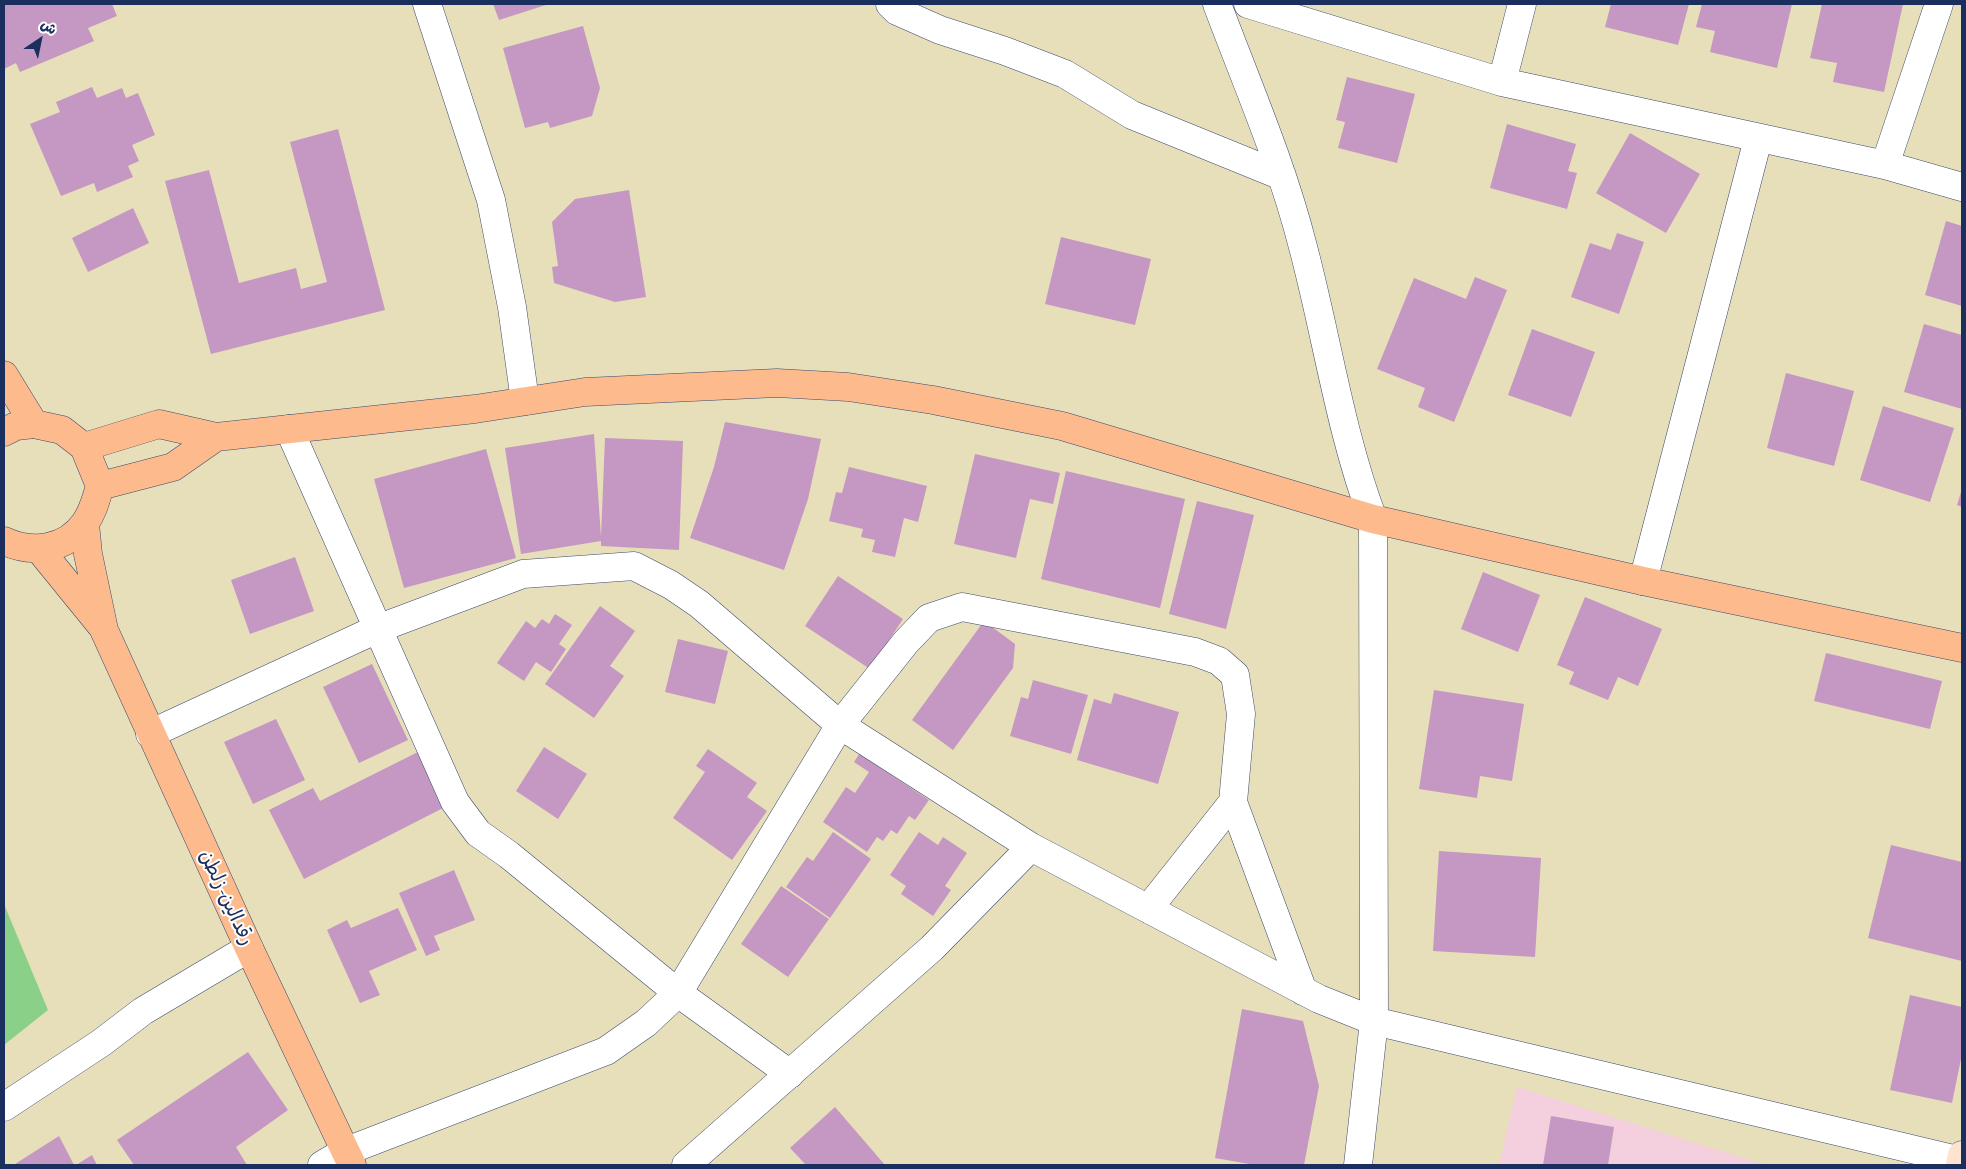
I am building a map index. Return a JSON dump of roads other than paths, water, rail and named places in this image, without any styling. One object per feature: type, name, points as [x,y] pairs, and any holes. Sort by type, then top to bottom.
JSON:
[{"type":"main road","points":[[4,375],[34,424]]},
{"type":"main road","points":[[84,447],[158,424],[216,437],[525,401],[585,392],[675,386],[777,383],[848,387],[933,400],[1062,426],[1373,519],[1643,581],[1962,648]]},
{"type":"main road","points":[[4,432],[16,426],[34,424],[62,430],[84,447],[100,486],[91,513],[85,524],[65,541],[39,549],[25,548],[4,541]]},
{"type":"main road","points":[[100,486],[173,467],[216,437]]},
{"type":"main road","name":"رقدالين-زلطن","points":[[85,524],[88,554],[104,630],[249,948],[339,1161]]},
{"type":"main road","name":"رقدالين-زلطن","points":[[39,549],[104,630]]},
{"type":"street","points":[[427,4],[491,200],[512,307],[525,401]]},
{"type":"street","points":[[890,4],[897,12],[940,30],[1005,51],[1065,74],[1132,115],[1282,176]]},
{"type":"street","points":[[1216,4],[1282,176],[1303,246],[1358,481],[1373,519],[1374,1021],[1358,1165]]},
{"type":"street","points":[[1248,4],[1502,82],[1885,165],[1962,187]]},
{"type":"street","points":[[1502,82],[1522,4]]},
{"type":"street","points":[[1885,165],[1939,4]]},
{"type":"street","points":[[1643,581],[1758,139]]},
{"type":"street","points":[[289,429],[454,802],[478,833],[509,855],[678,993],[790,1074]]},
{"type":"street","points":[[150,734],[377,629],[523,574],[634,566],[671,585],[699,604],[840,724],[1031,847],[1303,990],[1374,1021],[1961,1161]]},
{"type":"street","points":[[339,1161],[606,1051],[646,1023],[678,993],[840,724],[906,642],[929,618],[962,607],[1195,652],[1219,661],[1235,675],[1240,714],[1233,802],[1303,990]]},
{"type":"street","points":[[1148,909],[1233,802]]},
{"type":"street","points":[[686,1165],[932,948],[1031,847]]},
{"type":"street","points":[[4,1107],[101,1043],[143,1011],[249,948]]}]
